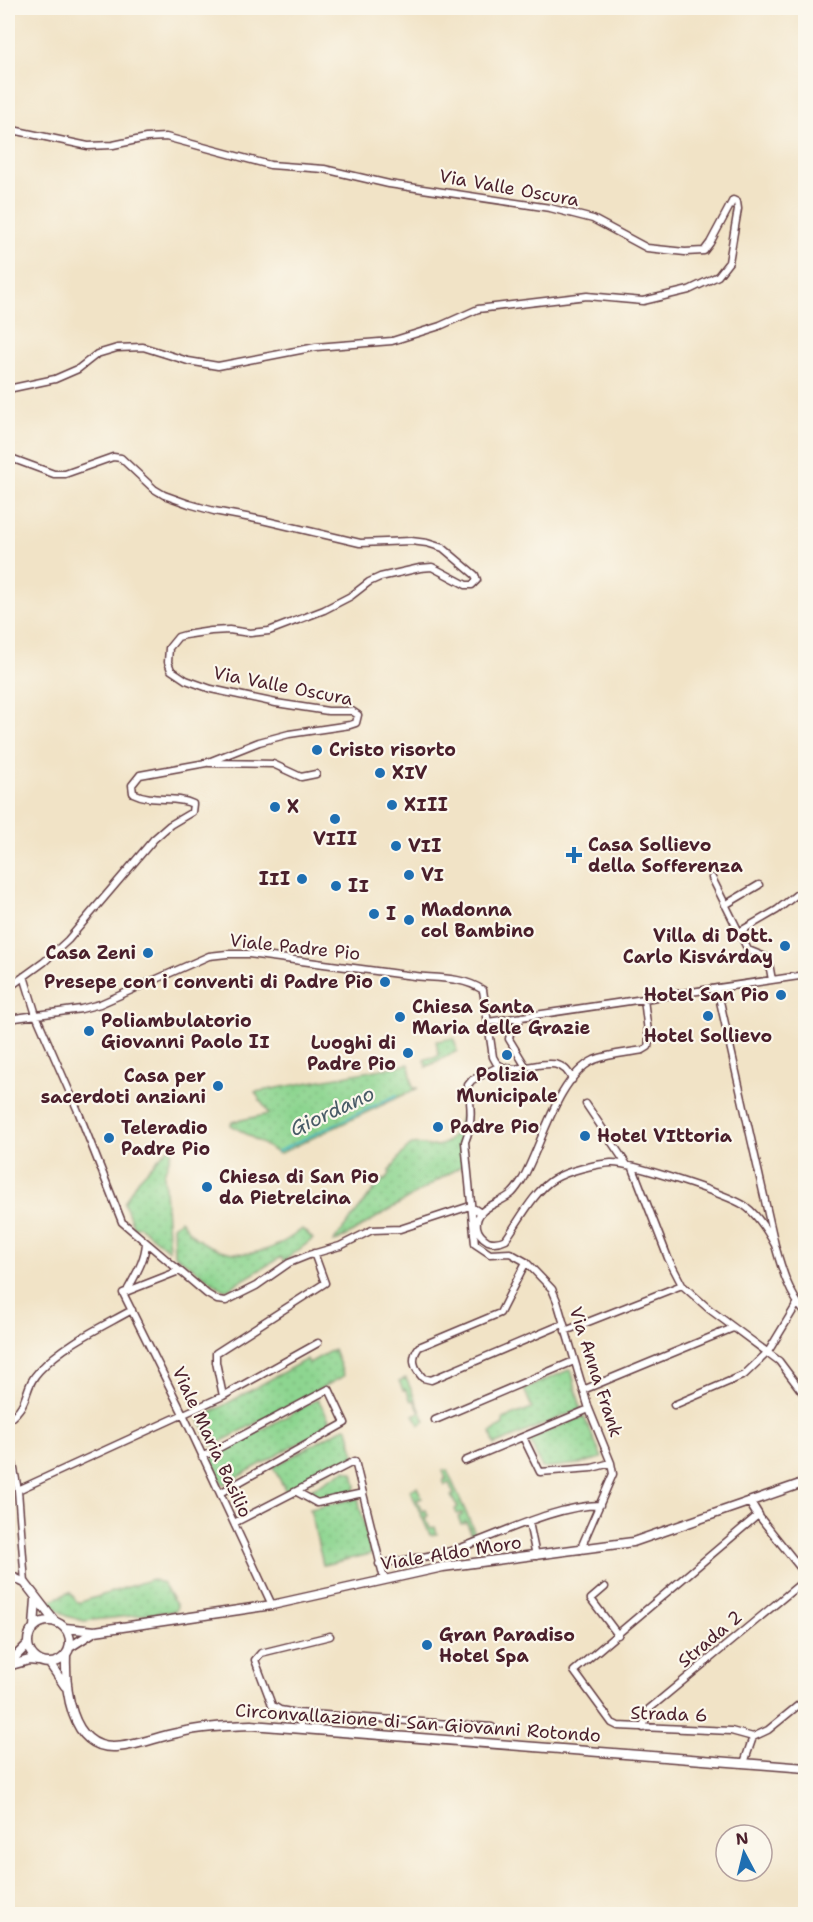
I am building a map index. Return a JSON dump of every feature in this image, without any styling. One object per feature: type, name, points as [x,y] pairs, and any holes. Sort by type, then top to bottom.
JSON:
[{"type":"main road","name":"Viale Aldo Moro","points":[[65,1628],[94,1630],[272,1605],[446,1566],[633,1542],[806,1482]]},
{"type":"main road","points":[[750,1502],[758,1515]]},
{"type":"main road","points":[[8,1575],[25,1583],[55,1622],[65,1628],[70,1640],[70,1647],[62,1660],[50,1664],[29,1660],[8,1665]]},
{"type":"main road","points":[[36,1599],[34,1627],[28,1638],[28,1644],[29,1651],[38,1661]]},
{"type":"main road","points":[[34,1627],[40,1623],[55,1622]]},
{"type":"main road","name":"Viale Aldo Moro","points":[[70,1647],[94,1630]]},
{"type":"main road","points":[[8,1665],[28,1644]]},
{"type":"main road","name":"Circonvallazione di San Giovanni Rotondo","points":[[66,1655],[66,1688]]},
{"type":"main road","name":"Circonvallazione di San Giovanni Rotondo","points":[[50,1664],[66,1688],[80,1729],[86,1737],[102,1746],[123,1746],[179,1732],[217,1726],[251,1725],[806,1768]]},
{"type":"street","name":"Via Valle Oscura","points":[[8,129],[88,146],[166,137],[270,165],[324,169],[389,184],[503,200],[580,215],[610,227],[647,248],[685,252],[704,251],[733,200],[738,209],[729,262],[718,276],[690,290],[643,301],[587,296],[478,309],[415,335],[392,341],[308,349],[218,366],[188,361],[143,347],[117,348],[97,354],[78,369],[55,379],[8,389]]},
{"type":"street","name":"Via Valle Oscura","points":[[8,457],[54,474],[65,474],[113,457],[121,458],[154,489],[189,504],[214,512],[262,520],[360,543],[411,541],[427,543],[443,548],[475,575],[475,583],[465,585],[432,567],[420,568],[369,582],[351,596],[324,610],[269,631],[250,633],[229,630],[211,631],[178,637],[169,648],[168,662],[171,670],[186,680],[211,689],[276,703],[328,711],[352,711],[358,715],[356,723],[289,734],[259,742],[206,763],[140,775],[136,778],[132,784],[133,793],[147,798],[186,801],[193,804],[192,812],[170,825],[154,839],[68,940],[8,988]]},
{"type":"street","points":[[206,763],[273,764],[301,777],[316,774]]},
{"type":"street","points":[[712,878],[748,950],[768,958],[772,980]]},
{"type":"street","points":[[725,906],[759,885]]},
{"type":"street","points":[[739,932],[777,910],[806,887]]},
{"type":"street","name":"Viale Padre Pio","points":[[8,1019],[81,1009],[100,1004],[209,956],[249,954],[466,982],[483,990],[488,1023]]},
{"type":"street","points":[[572,1080],[568,1071],[558,1064],[509,1068],[500,1066],[493,1057],[488,1023],[806,975]]},
{"type":"street","points":[[24,976],[36,1015],[78,1111],[122,1222],[217,1300],[226,1301],[256,1286],[290,1263],[340,1246],[372,1230],[400,1229],[470,1206]]},
{"type":"street","points":[[717,988],[785,1278],[797,1304],[806,1314]]},
{"type":"street","points":[[644,999],[648,1047],[596,1060],[583,1067],[551,1114],[522,1179],[511,1194],[481,1213],[477,1223],[480,1234],[490,1241],[506,1239],[537,1193],[554,1179],[595,1165],[611,1163],[630,1166],[712,1192],[745,1206],[767,1230],[776,1245]]},
{"type":"street","points":[[522,1017],[509,1039],[526,1067]]},
{"type":"street","points":[[470,1206],[465,1142],[472,1115],[469,1083],[500,1066]]},
{"type":"street","points":[[586,1104],[630,1166],[668,1258],[682,1285],[733,1328],[779,1361],[806,1396]]},
{"type":"street","points":[[470,1206],[481,1213]]},
{"type":"street","name":"Via Anna Frank","points":[[470,1206],[475,1244],[490,1254],[510,1253],[526,1262],[552,1289],[589,1409],[611,1463],[613,1474],[580,1550]]},
{"type":"street","points":[[125,1291],[138,1272],[146,1243]]},
{"type":"street","points":[[223,1396],[216,1353],[326,1283],[314,1253]]},
{"type":"street","points":[[526,1262],[500,1313],[419,1347],[413,1361],[423,1378],[431,1380],[564,1327],[682,1285]]},
{"type":"street","points":[[125,1291],[179,1270]]},
{"type":"street","name":"Viale Maria Basilio","points":[[125,1291],[272,1605]]},
{"type":"street","points":[[674,1405],[744,1375],[768,1352],[797,1304]]},
{"type":"street","points":[[8,1420],[18,1413],[25,1402],[31,1382],[54,1356],[84,1336],[132,1310]]},
{"type":"street","points":[[583,1390],[733,1328]]},
{"type":"street","points":[[18,1490],[223,1396],[318,1343]]},
{"type":"street","points":[[435,1420],[574,1361]]},
{"type":"street","points":[[202,1457],[329,1389],[345,1423],[220,1493]]},
{"type":"street","points":[[465,1461],[589,1409]]},
{"type":"street","points":[[523,1437],[540,1472],[592,1468],[611,1463]]},
{"type":"street","points":[[8,1438],[18,1490],[25,1583]]},
{"type":"street","points":[[234,1523],[355,1461],[384,1580]]},
{"type":"street","points":[[297,1492],[317,1503],[363,1492]]},
{"type":"street","points":[[379,1564],[458,1550],[529,1522],[584,1505],[600,1504]]},
{"type":"street","points":[[606,1587],[591,1599],[618,1635],[758,1515],[806,1577]]},
{"type":"street","points":[[529,1522],[536,1556]]},
{"type":"street","name":"Strada 2","points":[[643,1728],[649,1709],[806,1577]]},
{"type":"street","name":"Strada 6","points":[[618,1635],[574,1671],[612,1723],[618,1726],[643,1728],[731,1731],[753,1737]]},
{"type":"street","points":[[330,1636],[261,1653],[255,1660],[272,1705],[280,1710],[297,1713],[492,1727]]},
{"type":"street","points":[[744,1763],[753,1737],[768,1730],[806,1699]]},
{"type":"street","points":[[297,1713],[302,1728]]},
{"type":"green space","points":[[454,1038],[457,1051],[426,1067],[425,1059],[439,1056],[436,1041]]},
{"type":"green space","points":[[409,1064],[413,1088],[418,1088],[279,1154],[231,1125],[232,1122],[269,1114],[255,1092]]},
{"type":"green space","points":[[468,1112],[462,1143],[463,1165],[333,1242],[380,1182],[390,1174],[389,1172],[401,1155],[410,1146],[442,1145],[455,1132],[462,1114]]},
{"type":"green space","points":[[175,1141],[164,1174],[169,1250],[139,1226],[134,1228],[124,1203],[136,1182]]},
{"type":"green space","points":[[180,1220],[196,1238],[210,1246],[237,1253],[264,1250],[277,1245],[302,1229],[313,1239],[284,1261],[281,1257],[228,1289],[222,1289],[174,1254],[173,1226]]},
{"type":"green space","points":[[334,1349],[344,1376],[213,1446],[199,1419],[307,1359],[309,1363]]},
{"type":"green space","points":[[571,1369],[581,1409],[494,1445],[491,1432],[503,1425],[503,1419],[532,1408],[524,1389]]},
{"type":"green space","points":[[406,1378],[425,1421],[419,1425],[414,1415],[420,1412],[399,1381]]},
{"type":"green space","points":[[318,1399],[332,1425],[223,1485],[210,1458]]},
{"type":"green space","points":[[584,1416],[602,1458],[579,1464],[542,1468],[529,1439]]},
{"type":"green space","points":[[345,1427],[348,1428],[355,1456],[287,1493],[273,1467]]},
{"type":"green space","points":[[345,1470],[353,1473],[356,1486],[353,1492],[318,1501],[304,1493]]},
{"type":"green space","points":[[447,1470],[476,1535],[473,1537],[466,1522],[461,1524],[458,1517],[462,1513],[457,1514],[455,1509],[458,1507],[451,1496],[454,1495],[449,1483],[445,1485],[443,1480],[446,1479],[443,1471]]},
{"type":"green space","points":[[417,1487],[422,1498],[417,1500],[422,1511],[426,1510],[428,1516],[425,1517],[430,1528],[435,1527],[437,1534],[430,1535],[410,1490]]},
{"type":"green space","points":[[358,1498],[371,1554],[323,1565],[310,1509]]},
{"type":"green space","points":[[152,1579],[163,1584],[177,1606],[176,1611],[84,1621],[66,1616],[48,1602],[70,1592],[77,1602],[81,1602]]},
{"type":"waterway","name":"Giordano","points":[[277,1152],[397,1095]]},
{"type":"place","name":"Cristo risorto","points":[[317,750]]},
{"type":"place","name":"XIV","points":[[380,773]]},
{"type":"place","name":"XIII","points":[[392,805]]},
{"type":"place","name":"X","points":[[275,807]]},
{"type":"place","name":"VIII","points":[[335,819]]},
{"type":"place","name":"VII","points":[[396,846]]},
{"type":"place","name":"Casa Sollievo della Sofferenza","points":[[574,855]]},
{"type":"place","name":"VI","points":[[409,875]]},
{"type":"place","name":"III","points":[[302,879]]},
{"type":"place","name":"II","points":[[336,886]]},
{"type":"place","name":"I","points":[[374,914]]},
{"type":"place","name":"Madonna col Bambino","points":[[409,920]]},
{"type":"place","name":"Villa di Dott. Carlo Kisvárday","points":[[785,946]]},
{"type":"place","name":"Casa Zeni","points":[[148,953]]},
{"type":"place","name":"Presepe con i conventi di Padre Pio","points":[[385,982]]},
{"type":"place","name":"Hotel San Pio","points":[[781,995]]},
{"type":"place","name":"Hotel Sollievo","points":[[708,1016]]},
{"type":"place","name":"Chiesa Santa Maria delle Grazie","points":[[400,1017]]},
{"type":"place","name":"Poliambulatorio Giovanni Paolo II","points":[[89,1031]]},
{"type":"place","name":"Luoghi di Padre Pio","points":[[408,1053]]},
{"type":"place","name":"Polizia Municipale","points":[[507,1055]]},
{"type":"place","name":"Casa per sacerdoti anziani","points":[[218,1086]]},
{"type":"place","name":"Padre Pio","points":[[438,1127]]},
{"type":"place","name":"Hotel VIttoria","points":[[585,1136]]},
{"type":"place","name":"Teleradio Padre Pio","points":[[109,1138]]},
{"type":"place","name":"Chiesa di San Pio da Pietrelcina","points":[[207,1187]]},
{"type":"place","name":"Gran Paradiso Hotel Spa","points":[[427,1645]]}]
